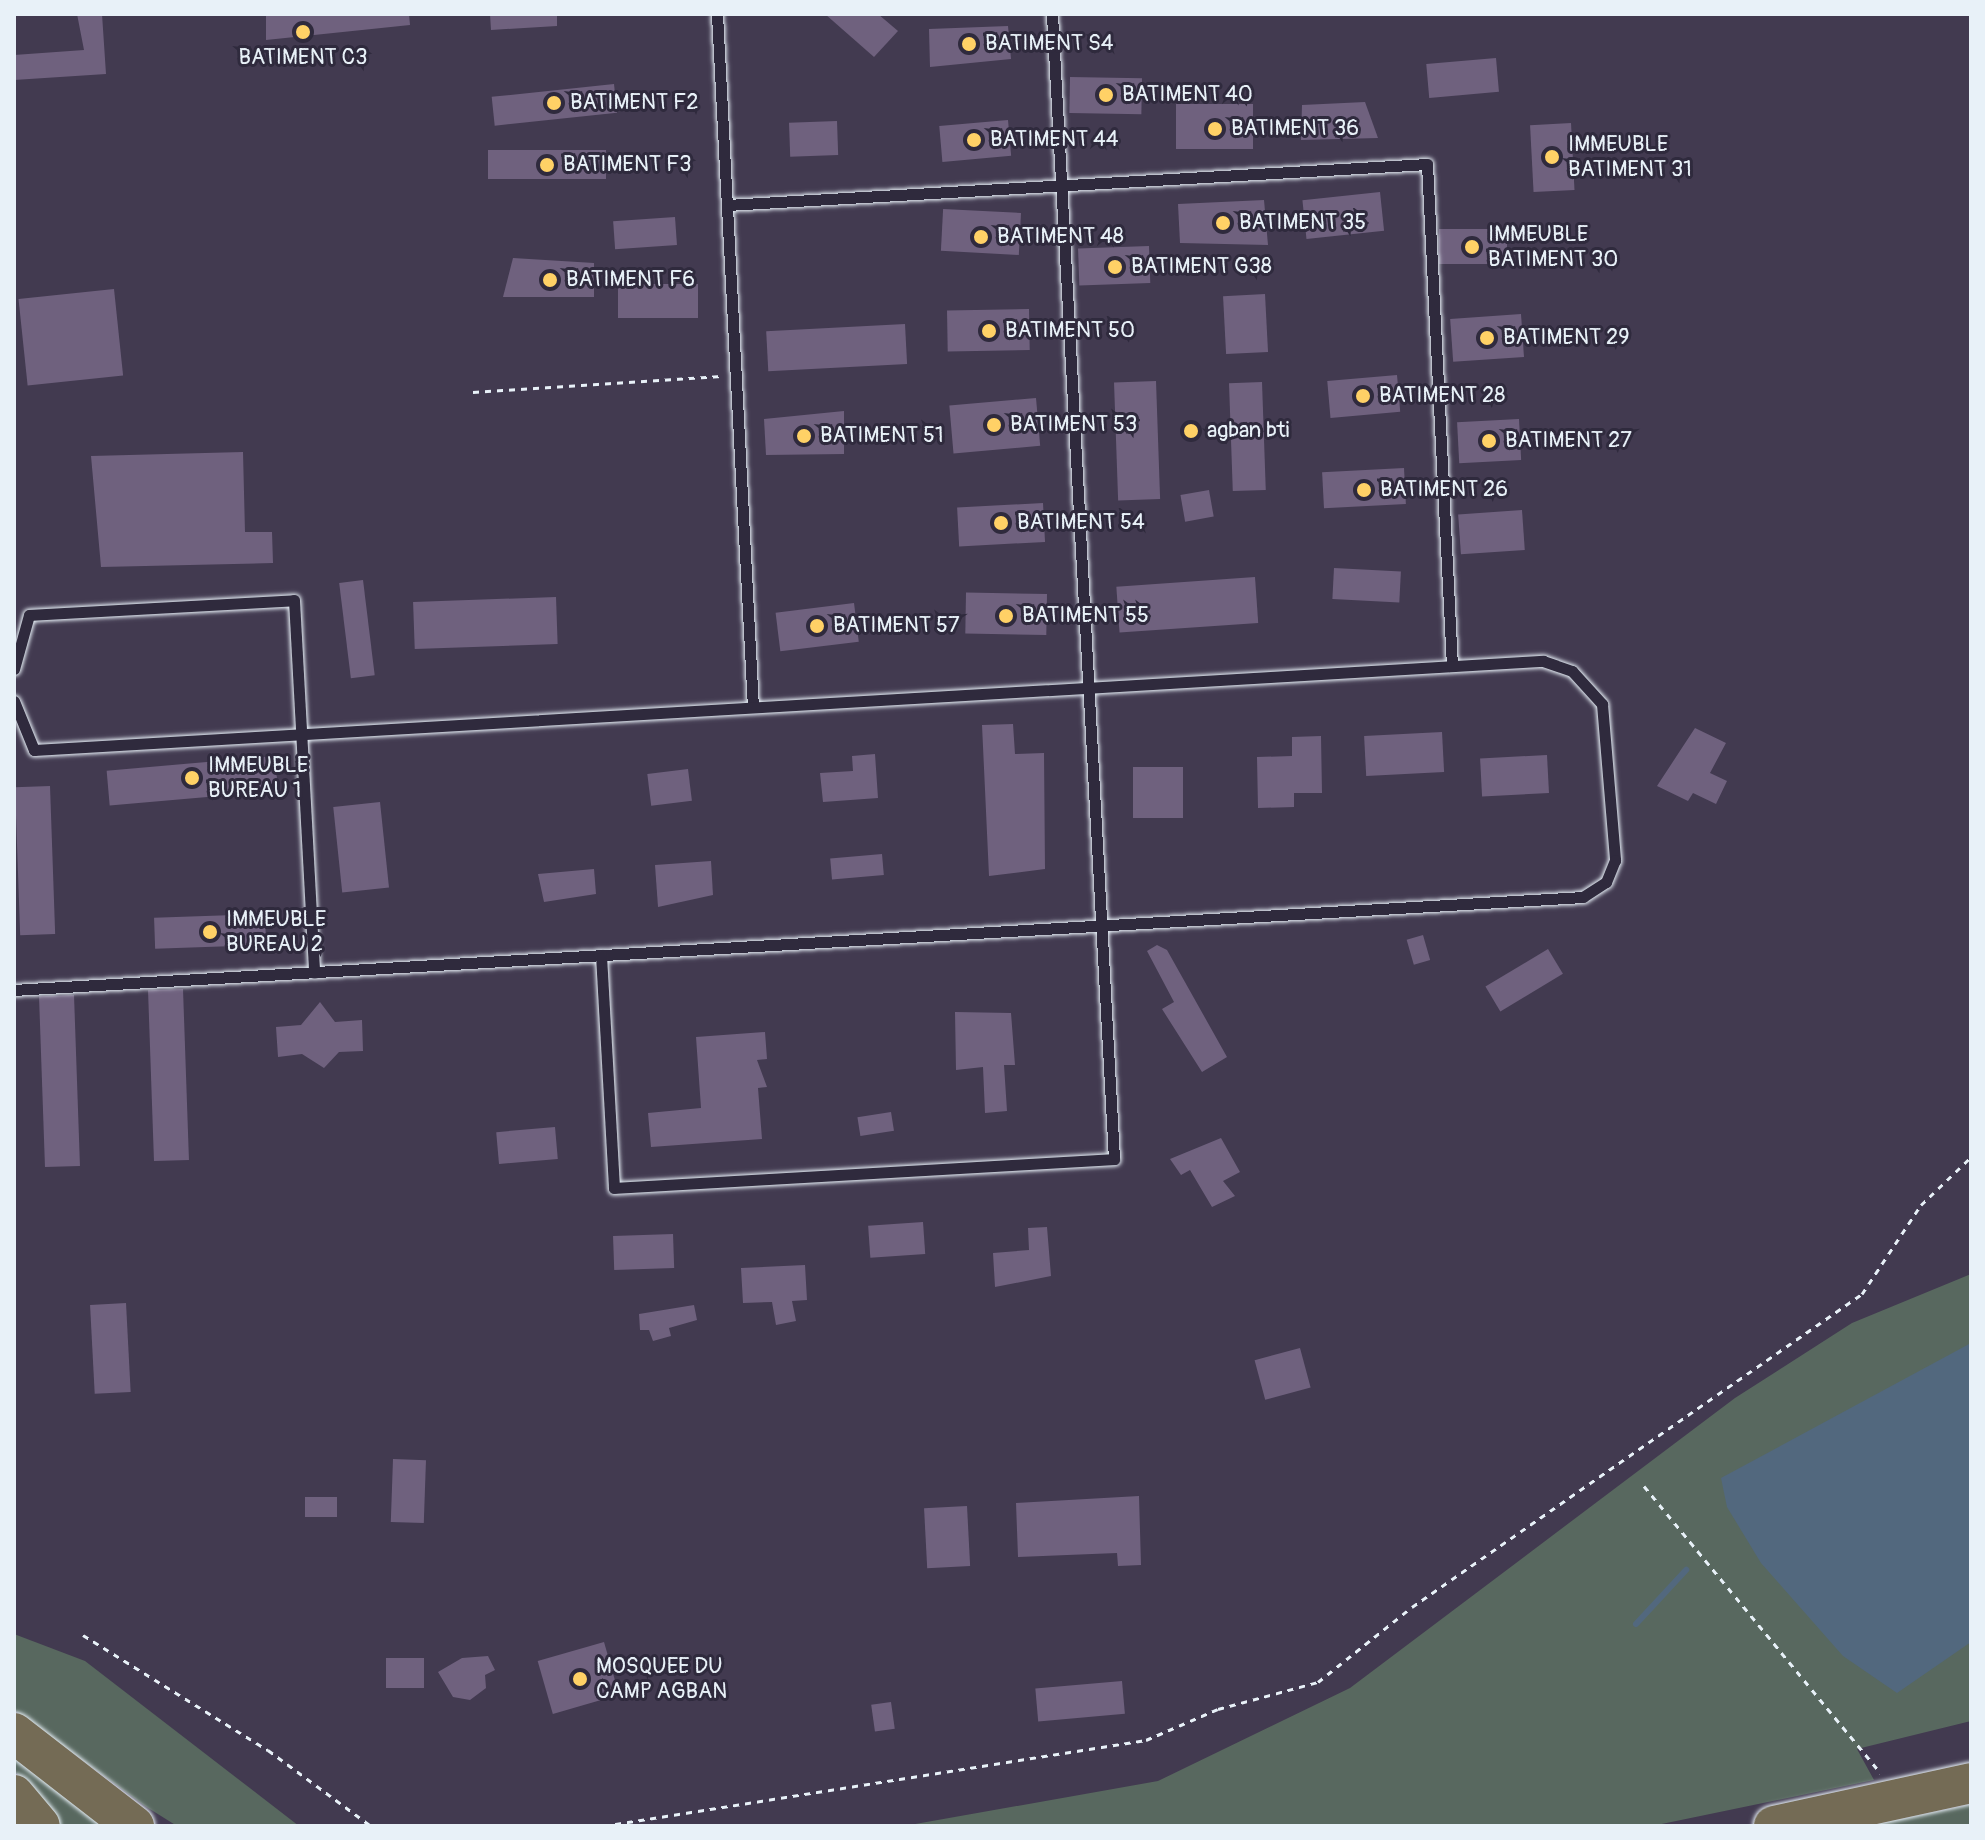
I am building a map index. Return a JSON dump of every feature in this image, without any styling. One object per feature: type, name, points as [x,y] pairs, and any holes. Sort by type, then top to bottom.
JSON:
[{"type":"highway","points":[[14,1733],[134,1826]]},
{"type":"highway","points":[[1774,1826],[1971,1783]]},
{"type":"highway","points":[[14,1795],[40,1826]]},
{"type":"lane","points":[[717,14],[753,707]]},
{"type":"lane","points":[[601,955],[614,1188],[1114,1159],[1085,688],[1052,14]]},
{"type":"lane","points":[[727,205],[1427,164],[1452,666]]},
{"type":"lane","points":[[14,669],[29,615],[294,600],[298,734],[314,972]]},
{"type":"lane","points":[[14,701],[34,750],[1543,661],[1591,687],[1602,704],[1615,860],[1606,882],[1583,897],[14,990]]},
{"type":"path","points":[[473,392],[737,375]]},
{"type":"path","points":[[603,1826],[1146,1740],[1218,1709],[1318,1682],[1412,1607],[1862,1294],[1921,1205],[1971,1157]]},
{"type":"path","points":[[1644,1486],[1903,1799]]},
{"type":"path","points":[[83,1635],[268,1750],[371,1826]]},
{"type":"green space","points":[[1971,1274],[1971,1721],[1857,1749],[1874,1780],[1652,1826],[904,1826],[1158,1781],[1350,1688],[1735,1398],[1852,1323]]},
{"type":"green space","points":[[14,1634],[85,1661],[299,1826],[177,1826],[145,1806],[14,1710]]},
{"type":"green space","points":[[14,1748],[122,1826],[61,1826],[14,1770]]},
{"type":"green space","points":[[1971,1804],[1971,1826],[1868,1826],[1959,1807]]},
{"type":"water","points":[[1971,1343],[1971,1642],[1897,1693],[1843,1656],[1761,1563],[1727,1507],[1721,1478]]},
{"type":"building","points":[[77,14],[102,14],[106,74],[14,80],[14,55],[84,50]]},
{"type":"building","name":"BATIMENT C3","points":[[266,14],[409,14],[410,25],[266,40]]},
{"type":"building","points":[[490,14],[557,14],[557,26],[491,30]]},
{"type":"building","points":[[825,14],[878,14],[898,31],[874,57]]},
{"type":"building","name":"BATIMENT S4","points":[[1008,26],[1011,59],[930,67],[929,29]]},
{"type":"building","points":[[1496,58],[1499,92],[1429,98],[1426,64]]},
{"type":"building","name":"BATIMENT 40","points":[[1070,77],[1142,78],[1141,114],[1069,113]]},
{"type":"building","name":"BATIMENT F2","points":[[614,84],[617,113],[495,126],[492,97]]},
{"type":"building","points":[[1365,102],[1378,138],[1301,140],[1302,105]]},
{"type":"building","name":"BATIMENT 36","points":[[1176,104],[1253,104],[1253,149],[1176,149]]},
{"type":"building","name":"BATIMENT 44","points":[[1008,120],[1011,156],[942,162],[939,126]]},
{"type":"building","points":[[837,121],[838,155],[790,157],[789,123]]},
{"type":"building","name":"IMMEUBLE BATIMENT 31","points":[[1571,123],[1575,190],[1534,192],[1530,125]]},
{"type":"building","name":"BATIMENT F3","points":[[488,150],[606,150],[606,179],[488,179]]},
{"type":"building","points":[[1380,192],[1384,231],[1307,239],[1302,200]]},
{"type":"building","name":"BATIMENT 35","points":[[1264,200],[1268,245],[1180,243],[1178,204]]},
{"type":"building","name":"BATIMENT 48","points":[[943,209],[1021,213],[1019,255],[941,251]]},
{"type":"building","points":[[675,217],[677,245],[615,249],[613,221]]},
{"type":"building","name":"IMMEUBLE BATIMENT 30","points":[[1439,229],[1507,229],[1507,264],[1439,264]]},
{"type":"building","name":"BATIMENT G38","points":[[1149,246],[1150,283],[1079,285],[1078,248]]},
{"type":"building","name":"BATIMENT F6","points":[[513,258],[594,263],[594,297],[503,297]]},
{"type":"building","points":[[618,284],[698,284],[698,318],[618,318]]},
{"type":"building","points":[[114,289],[123,376],[28,386],[19,299]]},
{"type":"building","points":[[1265,294],[1268,352],[1226,354],[1223,296]]},
{"type":"building","name":"BATIMENT 50","points":[[1029,309],[1030,350],[948,351],[947,310]]},
{"type":"building","name":"BATIMENT 29","points":[[1521,314],[1524,357],[1453,362],[1450,319]]},
{"type":"building","points":[[905,324],[907,364],[768,371],[766,331]]},
{"type":"building","name":"BATIMENT 28","points":[[1397,375],[1400,412],[1330,418],[1327,381]]},
{"type":"building","points":[[1156,381],[1160,499],[1118,500],[1114,382]]},
{"type":"building","points":[[1262,382],[1266,490],[1233,491],[1229,383]]},
{"type":"building","name":"BATIMENT 53","points":[[1036,398],[1040,446],[954,453],[949,406]]},
{"type":"building","name":"BATIMENT 51","points":[[844,411],[844,454],[766,455],[764,419]]},
{"type":"building","name":"BATIMENT 27","points":[[1519,419],[1521,460],[1459,463],[1457,422]]},
{"type":"building","points":[[243,452],[245,532],[272,532],[273,563],[101,567],[91,456]]},
{"type":"building","name":"BATIMENT 26","points":[[1404,468],[1406,504],[1324,508],[1322,472]]},
{"type":"building","points":[[1209,490],[1214,517],[1185,522],[1180,495]]},
{"type":"building","name":"BATIMENT 54","points":[[1043,503],[1045,542],[959,546],[957,508]]},
{"type":"building","points":[[1522,510],[1525,550],[1461,554],[1458,514]]},
{"type":"building","points":[[1334,568],[1401,572],[1399,602],[1332,599]]},
{"type":"building","points":[[1255,577],[1258,623],[1120,633],[1116,587]]},
{"type":"building","points":[[363,580],[375,675],[351,678],[339,583]]},
{"type":"building","name":"BATIMENT 55","points":[[966,593],[1047,594],[1046,635],[965,634]]},
{"type":"building","points":[[556,597],[558,644],[415,649],[413,602]]},
{"type":"building","name":"BATIMENT 57","points":[[854,603],[859,642],[780,651],[776,613]]},
{"type":"building","points":[[1013,724],[1015,754],[1044,753],[1045,869],[989,876],[982,725]]},
{"type":"building","points":[[1695,728],[1726,743],[1710,773],[1727,781],[1716,804],[1693,793],[1688,801],[1657,786]]},
{"type":"building","points":[[1442,732],[1444,772],[1366,776],[1364,736]]},
{"type":"building","points":[[1321,736],[1322,793],[1294,793],[1294,807],[1258,808],[1257,757],[1292,756],[1292,737]]},
{"type":"building","points":[[875,754],[878,798],[823,802],[820,773],[853,771],[852,756]]},
{"type":"building","points":[[1547,755],[1549,793],[1482,796],[1480,759]]},
{"type":"building","name":"IMMEUBLE BUREAU 1","points":[[275,756],[278,791],[110,806],[107,771]]},
{"type":"building","points":[[1133,767],[1183,767],[1183,818],[1133,818]]},
{"type":"building","points":[[688,769],[692,801],[651,806],[647,774]]},
{"type":"building","points":[[50,786],[55,934],[20,935],[15,787]]},
{"type":"building","points":[[380,802],[389,888],[342,892],[333,807]]},
{"type":"building","points":[[882,854],[884,875],[832,879],[830,859]]},
{"type":"building","points":[[711,861],[713,895],[658,907],[655,865]]},
{"type":"building","points":[[594,869],[596,894],[544,902],[538,874]]},
{"type":"building","name":"IMMEUBLE BUREAU 2","points":[[265,914],[266,945],[155,949],[154,918]]},
{"type":"building","points":[[1423,935],[1430,960],[1414,965],[1407,940]]},
{"type":"building","points":[[1157,945],[1167,950],[1227,1057],[1202,1072],[1162,1009],[1174,1002],[1147,951]]},
{"type":"building","points":[[1548,949],[1563,974],[1500,1011],[1485,987]]},
{"type":"building","points":[[183,989],[189,1160],[154,1161],[148,990]]},
{"type":"building","points":[[74,995],[80,1166],[45,1167],[39,996]]},
{"type":"building","points":[[320,1002],[335,1022],[362,1020],[363,1051],[339,1052],[324,1068],[302,1054],[278,1057],[276,1027],[301,1025]]},
{"type":"building","points":[[955,1012],[1011,1013],[1015,1065],[1004,1065],[1007,1111],[985,1113],[983,1067],[956,1070]]},
{"type":"building","points":[[765,1032],[767,1059],[757,1060],[767,1087],[758,1088],[762,1139],[651,1147],[648,1113],[701,1108],[696,1037]]},
{"type":"building","points":[[891,1112],[894,1131],[860,1136],[857,1117]]},
{"type":"building","points":[[555,1127],[558,1159],[499,1164],[496,1132]]},
{"type":"building","points":[[1221,1138],[1240,1172],[1223,1181],[1235,1196],[1212,1207],[1190,1170],[1181,1175],[1170,1159]]},
{"type":"building","points":[[923,1222],[925,1254],[870,1258],[868,1226]]},
{"type":"building","points":[[1047,1227],[1051,1276],[995,1287],[993,1253],[1029,1250],[1028,1228]]},
{"type":"building","points":[[673,1234],[674,1268],[614,1270],[613,1236]]},
{"type":"building","points":[[805,1265],[807,1300],[792,1301],[796,1321],[776,1325],[772,1302],[743,1303],[741,1268]]},
{"type":"building","points":[[126,1303],[131,1392],[95,1394],[90,1305]]},
{"type":"building","points":[[694,1305],[697,1320],[669,1328],[671,1336],[653,1341],[649,1330],[640,1330],[639,1314]]},
{"type":"building","points":[[1300,1348],[1311,1388],[1265,1400],[1255,1360]]},
{"type":"building","points":[[393,1459],[426,1460],[424,1523],[391,1522]]},
{"type":"building","points":[[1139,1496],[1141,1565],[1118,1566],[1117,1553],[1018,1557],[1016,1503]]},
{"type":"building","points":[[305,1497],[337,1497],[337,1517],[305,1517]]},
{"type":"building","points":[[967,1506],[970,1566],[927,1568],[924,1508]]},
{"type":"building","points":[[604,1642],[619,1695],[553,1714],[538,1661]]},
{"type":"building","points":[[488,1656],[495,1670],[485,1675],[486,1688],[470,1700],[453,1697],[438,1672],[462,1658]]},
{"type":"building","points":[[386,1658],[424,1658],[424,1688],[386,1688]]},
{"type":"building","points":[[1122,1681],[1125,1714],[1038,1721],[1035,1689]]},
{"type":"building","points":[[891,1702],[895,1729],[875,1732],[871,1705]]},
{"type":"waterway","points":[[1636,1624],[1686,1570]]},
{"type":"place","name":"BATIMENT C3","points":[[303,32]]},
{"type":"place","name":"BATIMENT S4","points":[[969,44]]},
{"type":"place","name":"BATIMENT 40","points":[[1106,95]]},
{"type":"place","name":"BATIMENT F2","points":[[554,103]]},
{"type":"place","name":"BATIMENT 36","points":[[1215,129]]},
{"type":"place","name":"BATIMENT 44","points":[[974,140]]},
{"type":"place","name":"IMMEUBLE BATIMENT 31","points":[[1552,157]]},
{"type":"place","name":"BATIMENT F3","points":[[547,165]]},
{"type":"place","name":"BATIMENT 35","points":[[1223,223]]},
{"type":"place","name":"BATIMENT 48","points":[[981,237]]},
{"type":"place","name":"IMMEUBLE BATIMENT 30","points":[[1472,247]]},
{"type":"place","name":"BATIMENT G38","points":[[1115,267]]},
{"type":"place","name":"BATIMENT F6","points":[[550,280]]},
{"type":"place","name":"BATIMENT 50","points":[[989,331]]},
{"type":"place","name":"BATIMENT 29","points":[[1487,338]]},
{"type":"place","name":"BATIMENT 28","points":[[1363,396]]},
{"type":"place","name":"BATIMENT 53","points":[[994,425]]},
{"type":"place","name":"agban bti","points":[[1191,431]]},
{"type":"place","name":"BATIMENT 51","points":[[804,436]]},
{"type":"place","name":"BATIMENT 27","points":[[1489,441]]},
{"type":"place","name":"BATIMENT 26","points":[[1364,490]]},
{"type":"place","name":"BATIMENT 54","points":[[1001,523]]},
{"type":"place","name":"BATIMENT 55","points":[[1006,616]]},
{"type":"place","name":"BATIMENT 57","points":[[817,626]]},
{"type":"place","name":"IMMEUBLE BUREAU 1","points":[[192,778]]},
{"type":"place","name":"IMMEUBLE BUREAU 2","points":[[210,932]]},
{"type":"place","name":"MOSQUEE DU CAMP AGBAN","points":[[580,1679]]}]
